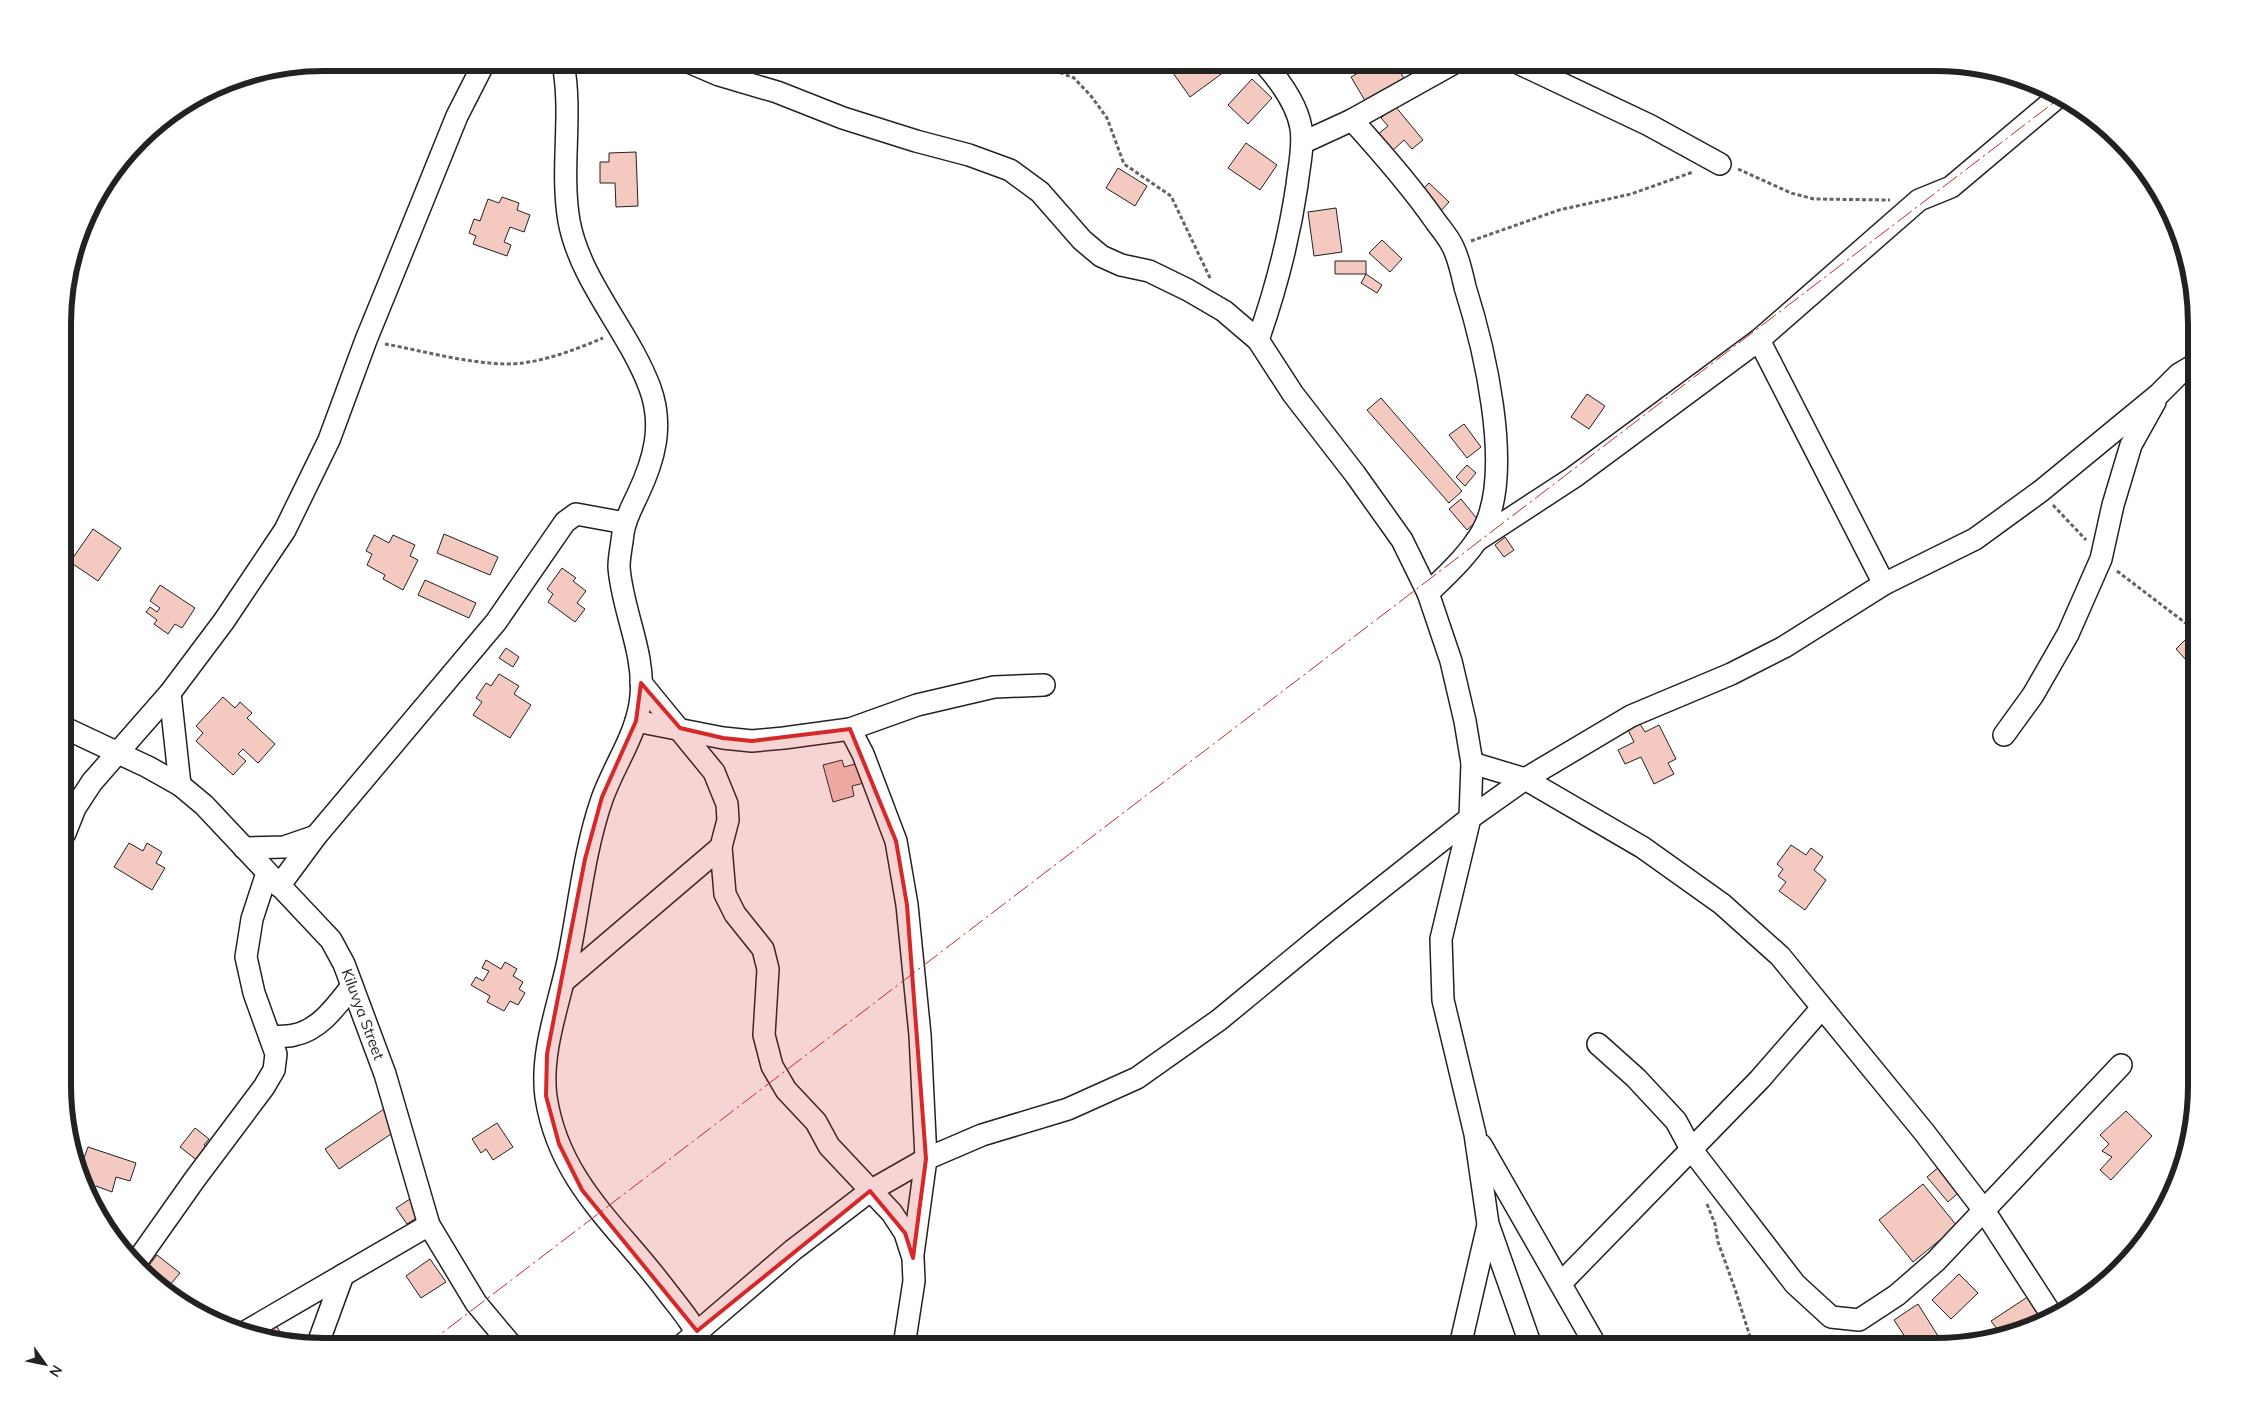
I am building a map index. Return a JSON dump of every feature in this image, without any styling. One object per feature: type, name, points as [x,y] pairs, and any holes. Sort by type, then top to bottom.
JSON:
[{"type":"street","points":[[71,819],[79,801],[92,782],[170,693],[224,621],[285,530],[330,440],[366,340],[457,116],[480,71]]},
{"type":"street","points":[[564,71],[568,110],[566,166],[569,222],[586,271],[623,331],[651,390],[656,420],[656,447],[646,476],[625,523],[619,565],[625,604],[641,674],[641,699],[636,721],[602,798],[588,850],[564,981],[547,1054],[546,1096],[559,1144],[582,1190],[616,1233],[660,1282],[698,1338]]},
{"type":"street","points":[[710,71],[777,92],[843,118],[916,141],[969,155],[1010,170],[1040,192],[1082,240],[1101,256],[1121,264],[1149,271],[1188,290],[1224,311],[1258,340],[1294,394],[1402,540],[1428,593],[1451,661],[1465,721],[1472,763],[1470,818],[1441,939],[1443,1000],[1475,1134],[1488,1224],[1528,1338]]},
{"type":"street","points":[[1258,340],[1276,286],[1290,230],[1302,143],[1301,126],[1293,104],[1280,80],[1272,71]]},
{"type":"street","points":[[1302,143],[1352,120],[1438,71]]},
{"type":"street","points":[[1537,71],[1650,125],[1720,164]]},
{"type":"street","points":[[1428,593],[1476,542],[1574,477],[1759,340],[1919,200],[1951,188],[2053,101]]},
{"type":"street","points":[[1352,120],[1392,164],[1428,210],[1454,248],[1475,321],[1490,389],[1496,446],[1496,489],[1486,524],[1476,542]]},
{"type":"street","points":[[1759,340],[1884,584]]},
{"type":"street","points":[[700,1338],[793,1250],[870,1192],[926,1159],[982,1135],[1068,1109],[1137,1078],[1219,1020],[1326,931],[1470,818],[1525,779],[1631,716],[1731,674],[1784,647],[1884,584],[1975,539],[2041,491],[2159,394],[2179,374],[2188,369]]},
{"type":"street","points":[[2004,736],[2033,695],[2068,634],[2102,559],[2113,505],[2131,444],[2159,394]]},
{"type":"street","points":[[140,1258],[195,1179],[264,1087],[274,1070],[276,1054],[254,993],[246,957],[252,919],[273,879],[316,836],[496,622],[565,522],[576,514],[625,523]]},
{"type":"street","points":[[641,683],[680,728],[714,772],[727,804],[728,820],[721,847],[724,894],[736,914],[763,949],[768,969],[764,1035],[772,1066],[786,1090],[816,1122],[830,1146],[870,1192],[892,1213],[905,1233],[913,1258]]},
{"type":"street","points":[[636,721],[680,728],[722,738],[752,741],[850,729],[917,705],[994,687],[1044,685]]},
{"type":"street","points":[[170,693],[180,785]]},
{"type":"street","points":[[850,729],[863,754],[896,841],[908,905],[920,1035],[926,1159],[913,1258],[914,1281],[905,1338]]},
{"type":"street","name":"Kiluvya Street","points":[[71,731],[180,785],[204,805],[331,940],[344,964],[384,1074],[429,1225],[476,1303],[505,1338]]},
{"type":"street","points":[[1472,763],[1525,779],[1642,847],[1722,904],[1780,956],[1822,1010],[1924,1132],[1983,1209],[2049,1310]]},
{"type":"street","points":[[244,848],[284,847],[316,836]]},
{"type":"street","points":[[564,981],[721,847]]},
{"type":"street","points":[[270,1037],[294,1035],[315,1026],[332,1011],[352,986]]},
{"type":"street","points":[[1560,1283],[1760,1079],[1822,1010]]},
{"type":"street","points":[[1598,1044],[1636,1078],[1676,1121],[1691,1149],[1794,1284],[1831,1317],[1859,1320],[1897,1295],[1936,1261],[1983,1209],[2121,1065]]},
{"type":"street","points":[[1475,1134],[1522,1220],[1591,1338]]},
{"type":"street","points":[[1462,1338],[1488,1224]]},
{"type":"street","points":[[253,1327],[429,1225]]},
{"type":"street","points":[[320,1338],[343,1275]]},
{"type":"path","points":[[1056,71],[1074,78],[1091,96],[1107,118],[1124,164],[1171,196],[1204,262],[1224,311]]},
{"type":"path","points":[[1454,248],[1559,210],[1631,194],[1720,164],[1740,170],[1791,193],[1814,199],[1919,200]]},
{"type":"path","points":[[366,340],[473,361],[520,363],[554,357],[623,331]]},
{"type":"path","points":[[2041,491],[2102,559],[2188,625]]},
{"type":"path","points":[[1704,1200],[1715,1224],[1718,1242],[1750,1338]]},
{"type":"highlighted area","points":[[641,683],[680,728],[723,738],[752,741],[850,729],[896,841],[907,905],[926,1159],[913,1258],[905,1233],[870,1191],[697,1331],[582,1190],[559,1144],[546,1096],[547,1054],[585,859],[602,797],[636,721]]},
{"type":"building","points":[[1172,71],[1224,72],[1190,97]]},
{"type":"building","points":[[1362,71],[1400,71],[1406,82],[1367,104],[1351,77]]},
{"type":"building","points":[[1252,79],[1272,98],[1248,124],[1228,105]]},
{"type":"building","points":[[1395,106],[1423,140],[1412,149],[1404,140],[1392,151],[1377,135],[1388,126],[1381,118]]},
{"type":"building","points":[[1246,143],[1277,165],[1260,190],[1228,168]]},
{"type":"building","points":[[636,152],[638,206],[616,207],[615,183],[600,183],[600,162],[609,162],[609,153]]},
{"type":"building","points":[[1118,168],[1147,186],[1135,206],[1106,188]]},
{"type":"building","points":[[1429,183],[1449,202],[1438,214],[1418,194]]},
{"type":"building","points":[[502,197],[519,203],[517,210],[530,215],[524,232],[510,227],[504,242],[511,245],[507,256],[473,244],[476,236],[469,233],[474,219],[480,221],[488,199],[499,203]]},
{"type":"building","points":[[1336,208],[1342,252],[1314,256],[1308,212]]},
{"type":"building","points":[[1382,240],[1402,259],[1390,272],[1369,253]]},
{"type":"building","points":[[1335,261],[1366,261],[1366,274],[1335,274]]},
{"type":"building","points":[[1366,274],[1382,285],[1377,293],[1361,283]]},
{"type":"building","points":[[1587,394],[1605,406],[1589,429],[1571,417]]},
{"type":"building","points":[[1381,398],[1462,491],[1449,503],[1367,410]]},
{"type":"building","points":[[1464,424],[1481,447],[1467,458],[1449,435]]},
{"type":"building","points":[[1467,465],[1476,473],[1465,486],[1456,477]]},
{"type":"building","points":[[1461,499],[1478,520],[1467,530],[1449,509]]},
{"type":"building","points":[[93,529],[121,548],[98,581],[71,563]]},
{"type":"building","points":[[444,534],[498,557],[490,575],[437,553]]},
{"type":"building","points":[[374,535],[389,543],[393,535],[415,545],[410,556],[418,560],[403,590],[383,579],[385,575],[367,565],[372,554],[366,551]]},
{"type":"building","points":[[1505,537],[1514,550],[1504,557],[1495,545]]},
{"type":"building","points":[[562,568],[576,578],[573,581],[586,591],[577,603],[585,609],[575,622],[548,602],[553,594],[547,589]]},
{"type":"building","points":[[425,580],[476,603],[469,618],[418,595]]},
{"type":"building","points":[[160,585],[195,608],[182,628],[175,624],[168,634],[154,624],[157,620],[146,612],[150,607],[157,612],[160,608],[150,601]]},
{"type":"building","points":[[2188,637],[2187,661],[2176,649]]},
{"type":"building","points":[[506,648],[519,657],[513,667],[499,658]]},
{"type":"building","points":[[499,674],[519,686],[514,694],[531,705],[510,738],[473,715],[482,702],[476,698],[486,683],[491,686]]},
{"type":"building","points":[[223,697],[235,708],[240,702],[252,713],[247,718],[275,744],[258,763],[243,749],[238,754],[246,761],[233,775],[196,741],[203,733],[196,726]]},
{"type":"building","points":[[1640,724],[1645,732],[1659,725],[1676,759],[1668,763],[1674,774],[1654,784],[1641,757],[1625,764],[1618,750],[1634,742],[1628,730]]},
{"type":"building","points":[[842,760],[844,767],[859,763],[864,783],[852,786],[854,796],[833,802],[823,765]]},
{"type":"building","points":[[129,843],[143,851],[147,843],[162,852],[156,863],[165,868],[152,890],[114,867]]},
{"type":"building","points":[[1791,845],[1806,855],[1811,848],[1823,857],[1814,870],[1826,880],[1805,910],[1779,891],[1786,882],[1778,876],[1783,869],[1777,864]]},
{"type":"building","points":[[486,960],[501,969],[505,962],[517,969],[513,976],[523,982],[519,989],[525,993],[518,1005],[510,1001],[504,1011],[487,1002],[490,996],[471,985],[476,977],[483,981],[489,971],[482,968]]},
{"type":"building","points":[[384,1109],[397,1130],[339,1169],[325,1149]]},
{"type":"building","points":[[2126,1111],[2152,1136],[2111,1180],[2100,1170],[2112,1157],[2102,1151],[2109,1144],[2100,1135]]},
{"type":"building","points":[[497,1123],[513,1147],[493,1160],[486,1149],[481,1153],[472,1139]]},
{"type":"building","points":[[195,1128],[209,1139],[204,1145],[212,1151],[202,1164],[180,1147]]},
{"type":"building","points":[[88,1147],[136,1163],[130,1181],[116,1177],[112,1192],[96,1186],[95,1190],[83,1160]]},
{"type":"building","points":[[1945,1162],[1965,1187],[1948,1202],[1927,1177]]},
{"type":"building","points":[[1923,1184],[1957,1226],[1913,1262],[1879,1220]]},
{"type":"building","points":[[410,1199],[421,1215],[407,1224],[396,1208]]},
{"type":"building","points":[[157,1255],[180,1273],[170,1285],[148,1267]]},
{"type":"building","points":[[430,1259],[446,1282],[421,1298],[406,1276]]},
{"type":"building","points":[[1959,1274],[1978,1293],[1951,1319],[1932,1300]]},
{"type":"building","points":[[2032,1294],[2043,1312],[1997,1330],[1991,1321]]},
{"type":"building","points":[[1918,1304],[1938,1336],[1935,1338],[1906,1338],[1894,1320]]},
{"type":"building","points":[[275,1324],[282,1334],[275,1333],[265,1331]]},
{"type":"power","points":[[435,1338],[2055,102]]}]
